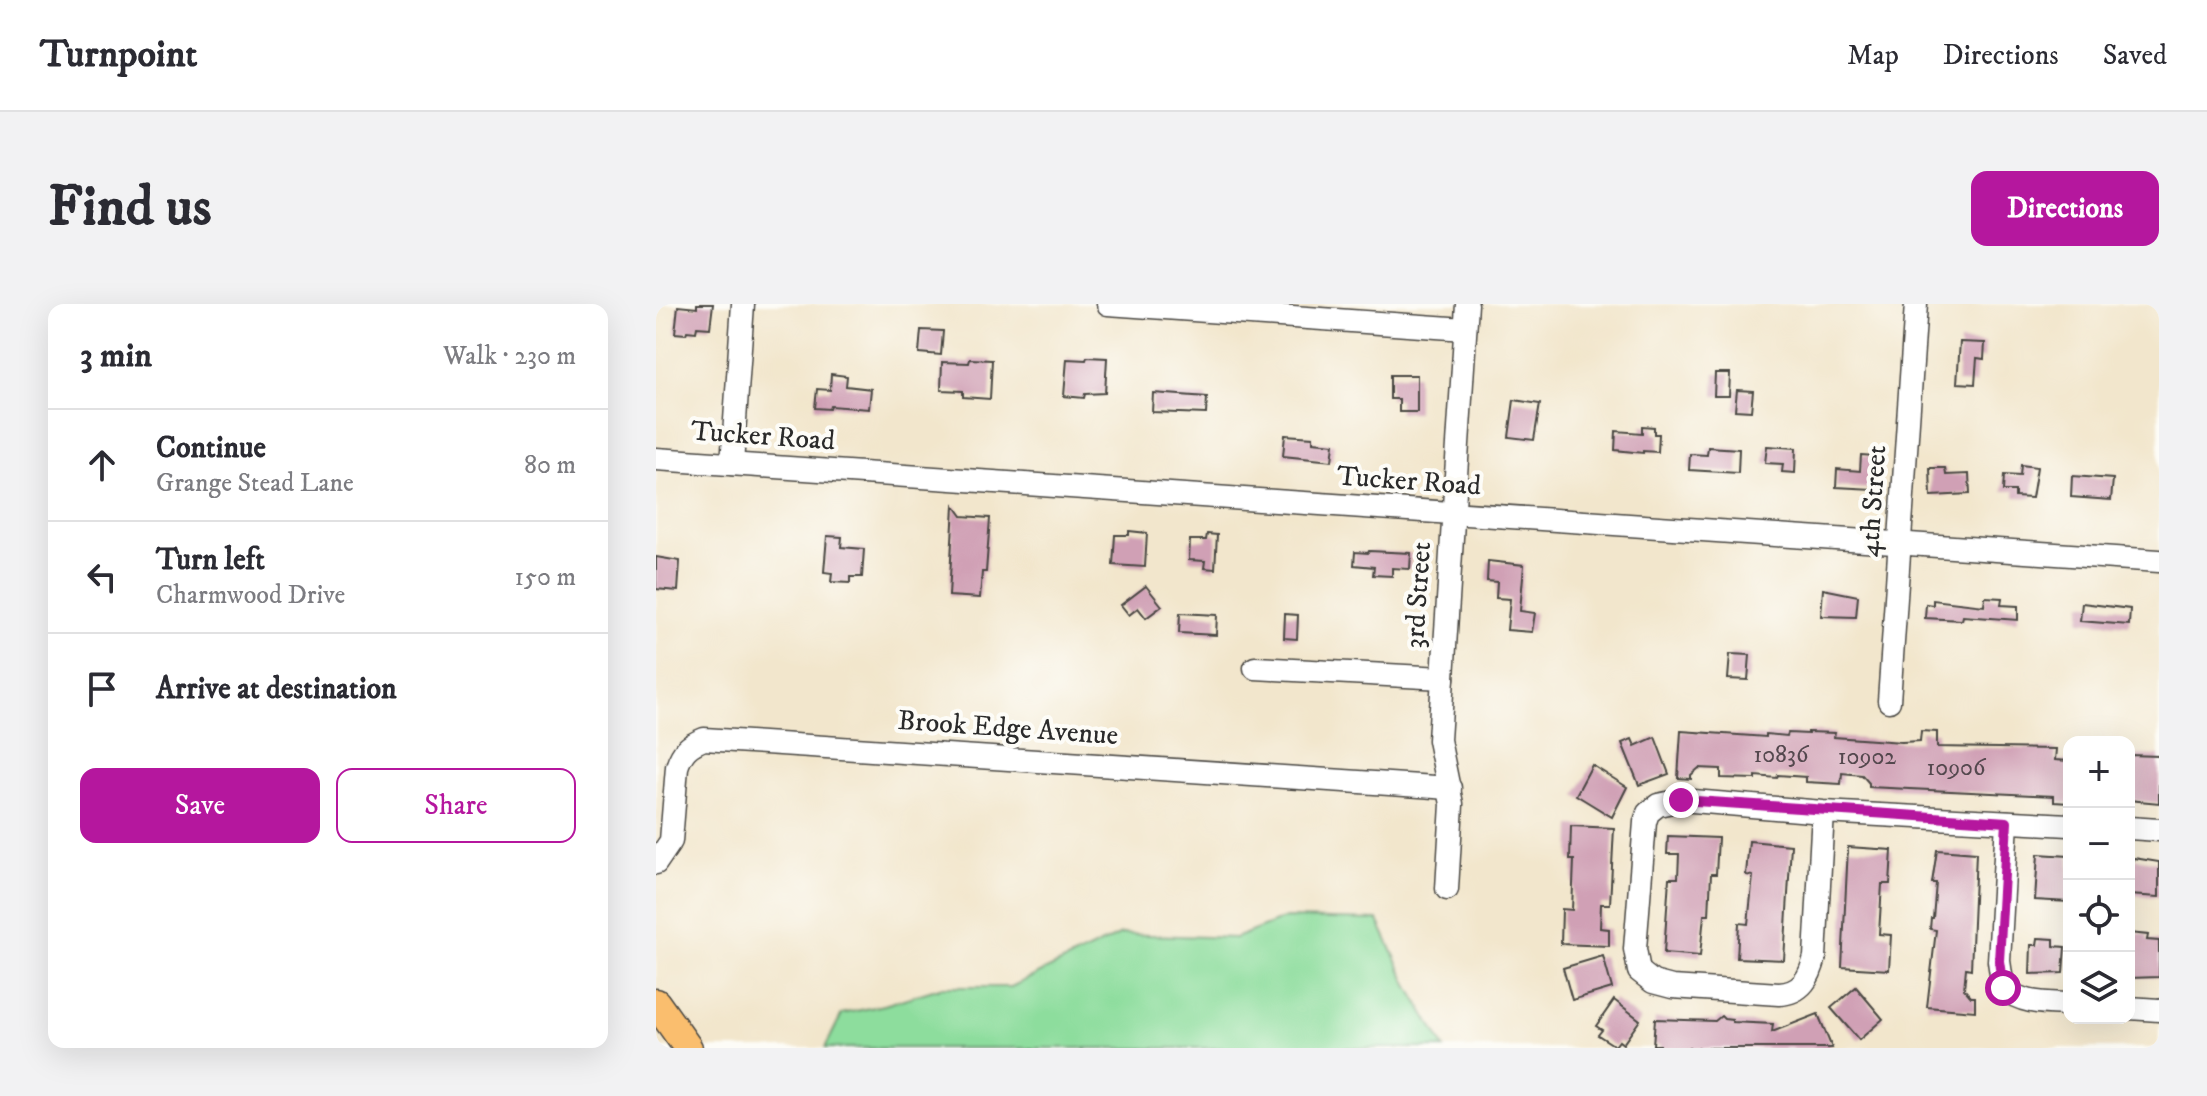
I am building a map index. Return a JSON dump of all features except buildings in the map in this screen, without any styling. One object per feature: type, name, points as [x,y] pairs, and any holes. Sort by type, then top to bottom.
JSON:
[{"type":"main road","points":[[656,1003],[688,1048]]},
{"type":"street","points":[[732,464],[743,304]]},
{"type":"street","points":[[1108,304],[1465,329]]},
{"type":"street","name":"3rd Street","points":[[1447,889],[1452,821],[1450,788],[1439,740],[1467,304]]},
{"type":"street","name":"4th Street","points":[[1889,701],[1916,304]]},
{"type":"street","name":"Tucker Road","points":[[656,459],[2159,561]]},
{"type":"street","points":[[1255,668],[1443,678]]},
{"type":"street","name":"Brook Edge Avenue","points":[[656,863],[671,841],[680,755],[691,744],[704,739],[1450,788]]},
{"type":"street","points":[[1823,812],[1815,957],[1810,975],[1802,986],[1794,992],[1779,994],[1672,987],[1653,982],[1639,971],[1635,949],[1643,833],[1648,813],[1658,805],[1681,800],[1823,812],[2063,825]]},
{"type":"street","points":[[2007,822],[1999,961],[2003,988],[2024,1000],[2063,1003]]},
{"type":"street","points":[[2135,828],[2159,830]]},
{"type":"street","points":[[2135,1008],[2159,1010]]},
{"type":"green space","points":[[1286,918],[1378,920],[1408,985],[1444,1048],[825,1048],[842,1014],[943,987],[1011,987],[1121,934],[1235,938]]},
{"type":"route","points":[[1681,800],[1823,812],[2007,822],[1999,961],[2003,988]]}]
